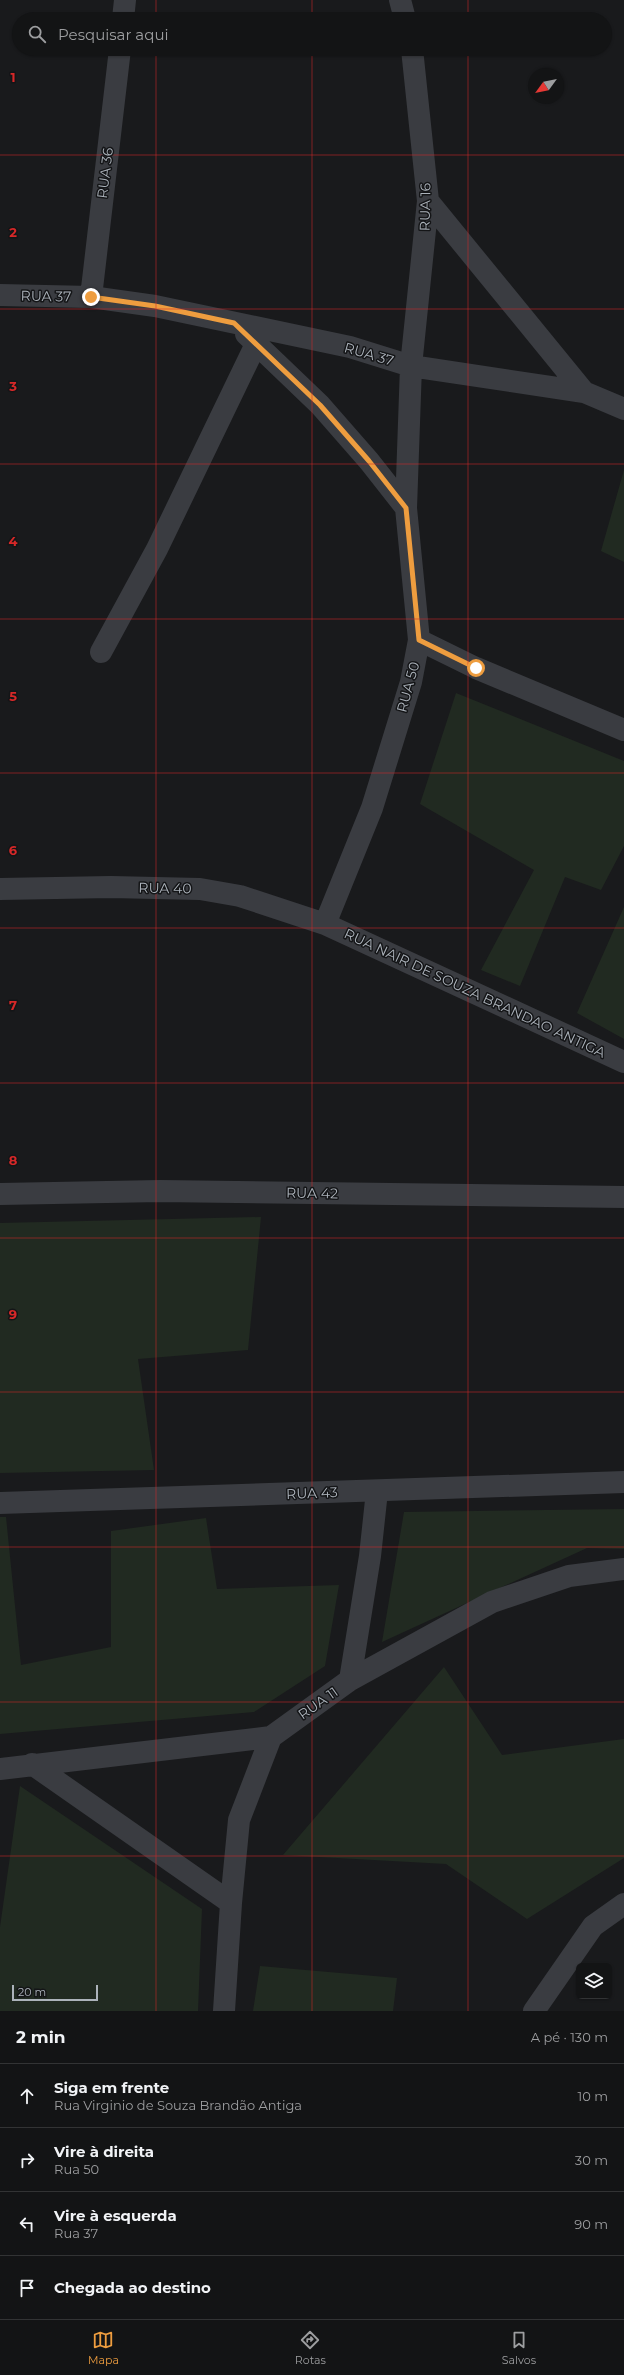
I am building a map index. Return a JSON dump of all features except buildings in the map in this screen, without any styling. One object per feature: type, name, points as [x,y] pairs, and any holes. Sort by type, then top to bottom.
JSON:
[{"type":"street","points":[[124,12],[125,0]]},
{"type":"street","points":[[400,0],[403,12]]},
{"type":"street","name":"RUA 36","points":[[91,297],[119,56]]},
{"type":"street","name":"RUA 16","points":[[411,366],[428,201],[413,56]]},
{"type":"street","points":[[428,201],[584,392],[624,409]]},
{"type":"street","name":"RUA 37","points":[[0,295],[91,297],[155,306],[350,347],[411,366],[584,392]]},
{"type":"street","points":[[234,323],[320,405],[369,461],[406,508]]},
{"type":"street","points":[[101,652],[156,549],[256,344]]},
{"type":"street","name":"RUA 50","points":[[325,924],[372,808],[411,682],[419,640],[406,508],[411,366]]},
{"type":"street","points":[[419,640],[476,668],[624,730]]},
{"type":"street","name":"RUA 40","points":[[0,890],[111,887],[200,889],[240,896],[325,924]]},
{"type":"street","name":"RUA NAIR DE SOUZA BRANDAO ANTIGA","points":[[325,924],[624,1062]]},
{"type":"street","name":"RUA 42","points":[[0,1194],[160,1191],[624,1197]]},
{"type":"street","name":"RUA 43","points":[[0,1503],[624,1482]]},
{"type":"street","points":[[350,1680],[370,1556],[377,1491]]},
{"type":"street","name":"RUA 11","points":[[271,1737],[350,1680],[492,1602],[569,1576],[624,1569]]},
{"type":"street","points":[[0,1769],[32,1764],[271,1737],[239,1820],[231,1903],[224,2011]]},
{"type":"street","points":[[32,1764],[231,1903]]},
{"type":"street","points":[[534,2011],[593,1926],[624,1904]]},
{"type":"shaded area","points":[[624,470],[624,562],[601,551]]},
{"type":"shaded area","points":[[456,693],[624,761],[624,846],[601,890],[565,877],[520,986],[481,970],[534,870],[420,804]]},
{"type":"shaded area","points":[[624,907],[624,1039],[577,1013]]},
{"type":"shaded area","points":[[261,1217],[248,1350],[138,1359],[154,1470],[0,1473],[0,1223]]},
{"type":"shaded area","points":[[624,1509],[624,1549],[587,1548],[382,1642],[404,1512]]},
{"type":"shaded area","points":[[0,1517],[6,1517],[21,1665],[111,1647],[111,1531],[206,1518],[217,1589],[339,1585],[325,1666],[254,1712],[0,1734]]},
{"type":"shaded area","points":[[444,1667],[502,1755],[624,1739],[624,1858],[527,1919],[446,1864],[283,1855]]},
{"type":"shaded area","points":[[20,1786],[202,1909],[198,2011],[0,2011],[0,1927]]},
{"type":"shaded area","points":[[260,1966],[397,1978],[393,2011],[253,2011]]},
{"type":"route","points":[[91,297],[155,306],[234,323],[320,405],[369,461],[406,508],[419,640],[476,668]]}]
